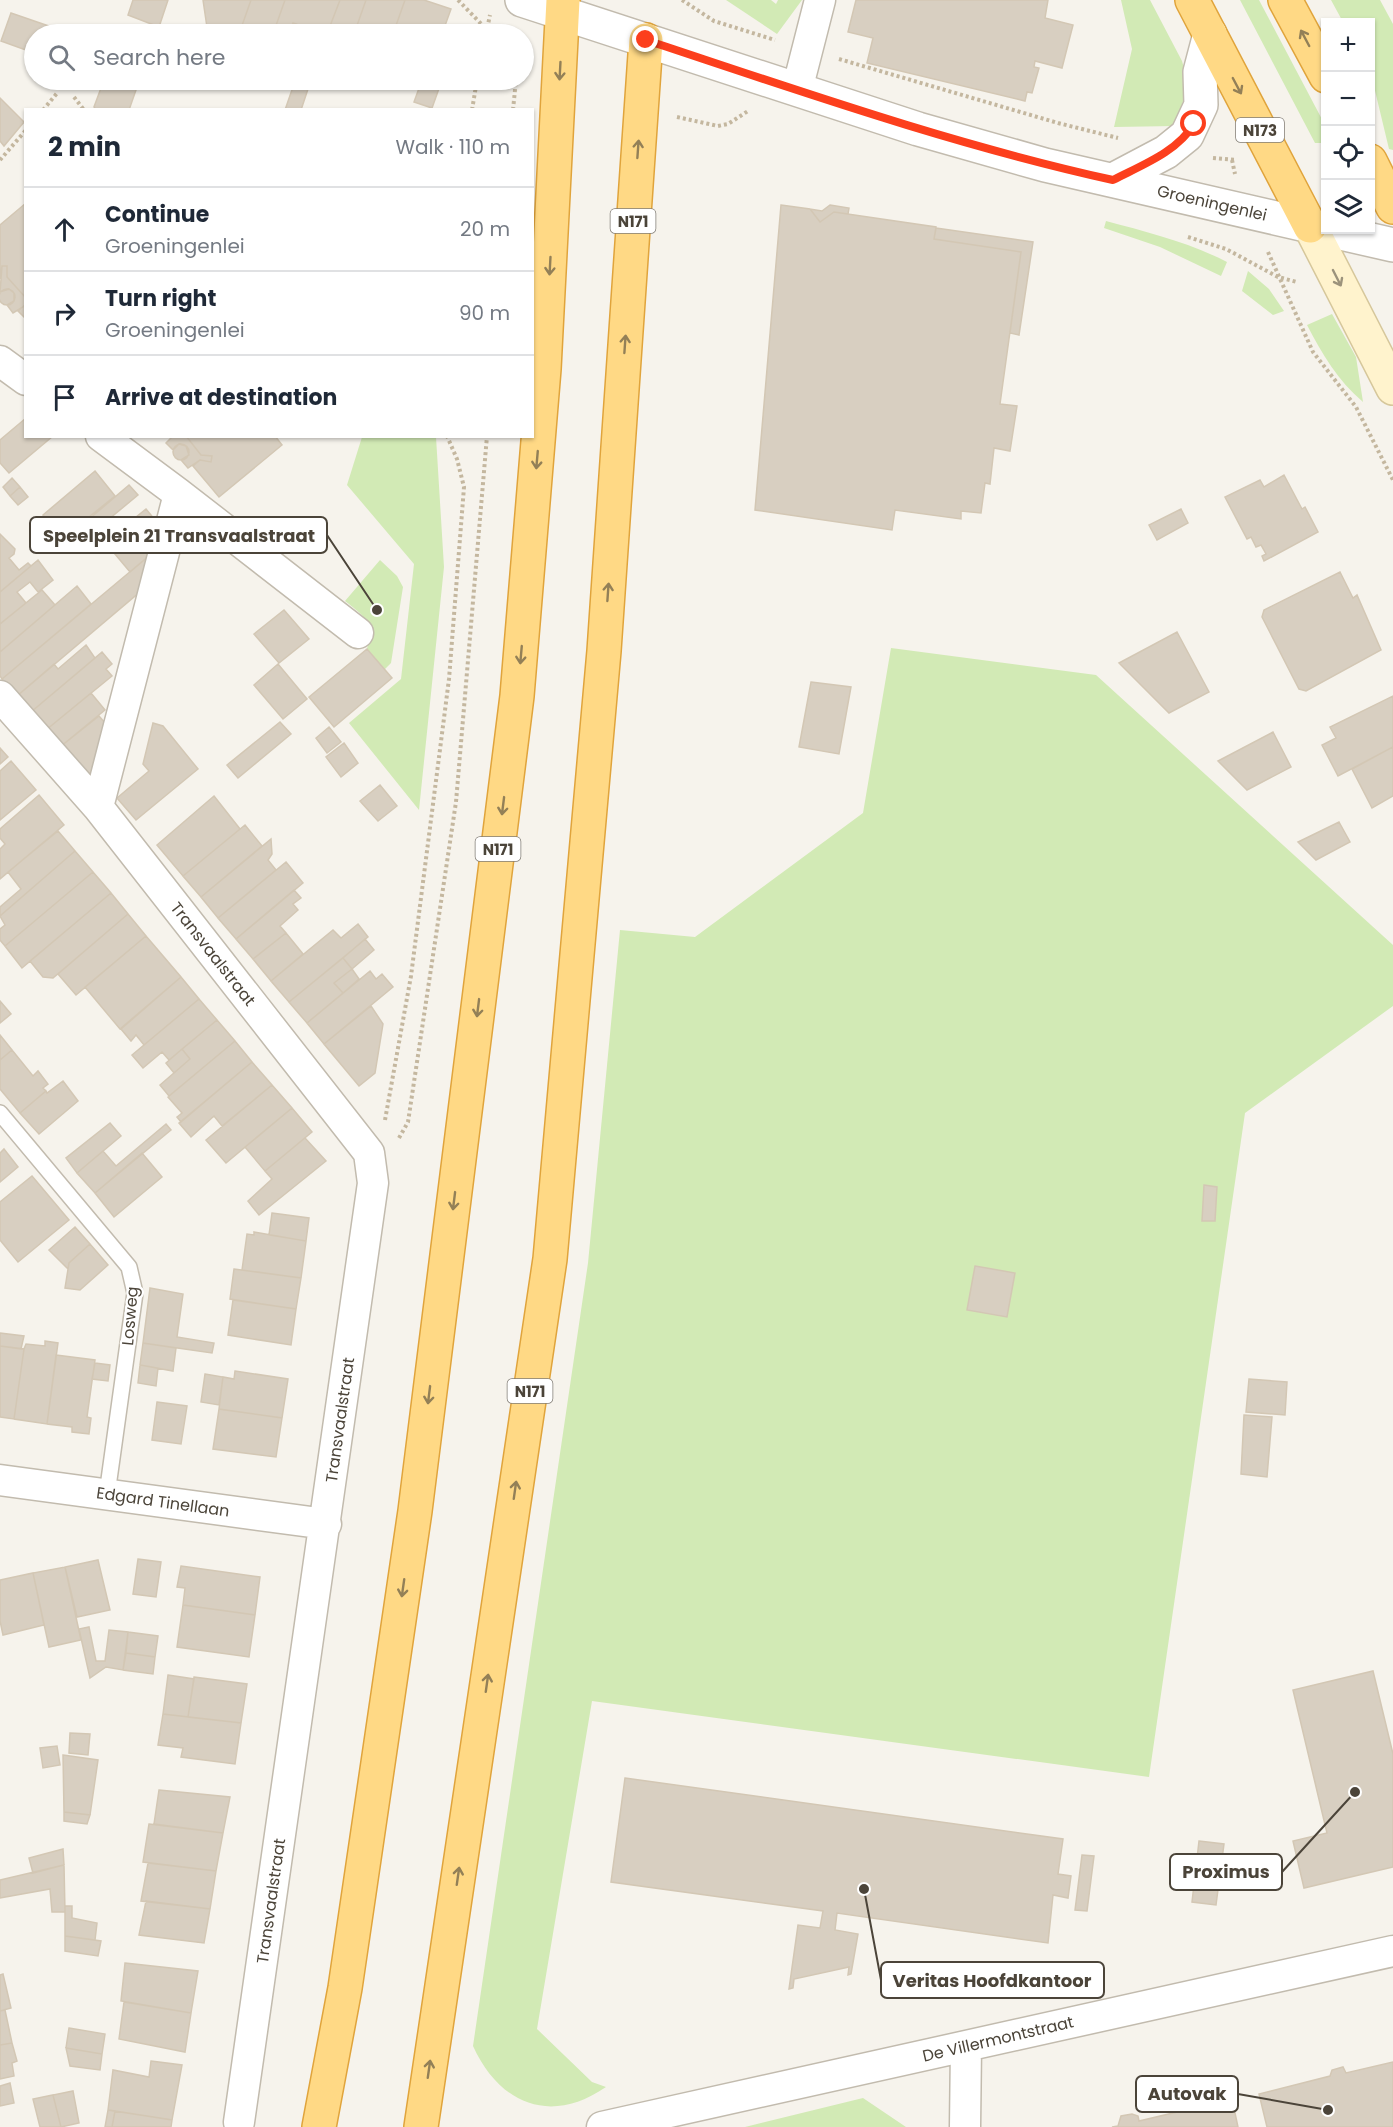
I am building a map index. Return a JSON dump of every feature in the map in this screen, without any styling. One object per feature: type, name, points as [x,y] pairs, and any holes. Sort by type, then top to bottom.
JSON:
[{"type":"highway","name":"N173","points":[[1192,0],[1310,226]]},
{"type":"highway","points":[[1286,0],[1324,72]]},
{"type":"highway","name":"N171","points":[[320,2127],[345,1988],[415,1511],[517,696],[544,369],[563,6]]},
{"type":"highway","name":"N171","points":[[421,2127],[550,1259],[604,651],[646,40]]},
{"type":"highway","points":[[1375,169],[1393,207]]},
{"type":"main road","name":"N173","points":[[1310,226],[1393,388]]},
{"type":"street","name":"Groeningenlei","points":[[522,0],[563,6],[646,40],[797,90],[918,129],[1045,165],[1393,245]]},
{"type":"street","points":[[797,90],[820,0]]},
{"type":"street","name":"Groeningenlei","points":[[1113,180],[1169,150],[1187,135],[1201,105],[1200,72],[1210,34]]},
{"type":"street","points":[[0,361],[24,379]]},
{"type":"street","points":[[104,438],[358,633]]},
{"type":"street","points":[[98,807],[179,494]]},
{"type":"street","name":"Transvaalstraat","points":[[0,696],[98,807],[369,1153],[373,1183],[239,2122]]},
{"type":"street","name":"Edgard Tinellaan","points":[[0,1480],[326,1524]]},
{"type":"street","name":"De Villermontstraat","points":[[602,2127],[1393,1951]]},
{"type":"street","points":[[965,2127],[966,2047]]},
{"type":"lane","name":"Losweg","points":[[0,1113],[129,1267],[134,1277],[135,1293],[107,1494]]},
{"type":"path","points":[[458,0],[484,24]]},
{"type":"path","points":[[682,0],[714,21],[807,50],[1058,123],[1169,150],[1232,160],[1251,212],[1313,352],[1356,406],[1393,480]]},
{"type":"path","points":[[472,108],[475,90]]},
{"type":"path","points":[[513,108],[515,90]]},
{"type":"path","points":[[45,108],[58,92]]},
{"type":"path","points":[[74,97],[82,108]]},
{"type":"path","points":[[0,160],[24,132]]},
{"type":"path","points":[[369,1153],[388,1113],[390,1102],[411,976],[449,679],[464,487],[457,459],[448,438]]},
{"type":"path","points":[[373,1183],[408,1122],[447,872],[456,802],[487,438]]},
{"type":"green space","points":[[726,0],[771,0],[776,4],[778,0],[802,0],[777,34]]},
{"type":"green space","points":[[1121,0],[1150,0],[1182,61],[1187,89],[1175,126],[1114,127],[1132,49]]},
{"type":"green space","points":[[1240,0],[1259,0],[1321,117],[1321,143],[1315,143]]},
{"type":"green space","points":[[1331,0],[1380,0],[1393,24],[1393,150],[1389,149],[1375,91],[1375,18],[1341,18]]},
{"type":"green space","points":[[1106,221],[1182,243],[1227,262],[1221,276],[1160,247],[1104,228]]},
{"type":"green space","points":[[1248,271],[1269,289],[1284,311],[1273,315],[1242,291]]},
{"type":"green space","points":[[1332,314],[1356,357],[1363,402],[1331,366],[1307,325]]},
{"type":"green space","points":[[362,438],[436,438],[444,567],[419,810],[349,723],[401,679],[414,564],[347,485]]},
{"type":"green space","points":[[380,560],[397,576],[403,587],[391,663],[384,670],[367,649],[369,632],[366,620],[345,601]]},
{"type":"green space","points":[[891,648],[1096,675],[1393,945],[1393,1006],[1245,1113],[1149,1777],[592,1701],[537,2029],[592,2082],[606,2087],[586,2099],[566,2105],[547,2106],[529,2103],[512,2095],[497,2083],[473,2046],[588,1263],[620,930],[695,937],[863,813]]},
{"type":"green space","points":[[863,2098],[906,2127],[745,2127]]},
{"type":"building","points":[[133,0],[168,0],[160,24],[151,24],[128,15]]},
{"type":"building","points":[[203,0],[251,0],[243,24],[207,24]]},
{"type":"building","points":[[251,0],[285,0],[277,24],[243,24]]},
{"type":"building","points":[[285,0],[340,0],[331,24],[277,24]]},
{"type":"building","points":[[340,0],[366,0],[358,24],[331,24]]},
{"type":"building","points":[[366,0],[405,0],[397,24],[358,24]]},
{"type":"building","points":[[405,0],[424,0],[451,9],[446,24],[397,24]]},
{"type":"building","points":[[856,0],[1048,0],[1045,18],[1073,25],[1062,68],[1035,61],[1034,67],[1039,68],[1032,93],[1027,92],[1025,101],[867,63],[873,38],[848,32]]},
{"type":"building","points":[[11,13],[43,24],[24,24],[24,49],[1,41]]},
{"type":"building","points":[[100,90],[136,90],[130,108],[94,107]]},
{"type":"building","points":[[292,90],[308,90],[302,108],[286,108]]},
{"type":"building","points":[[418,90],[438,90],[432,108],[414,102]]},
{"type":"building","points":[[0,98],[24,122],[4,146],[0,141]]},
{"type":"building","points":[[24,205],[24,296],[7,277],[7,266],[2,266],[0,279],[0,225]]},
{"type":"building","points":[[781,205],[810,209],[820,222],[834,212],[936,227],[934,239],[1021,252],[1000,404],[1017,406],[1010,451],[994,448],[990,484],[985,483],[981,513],[961,511],[961,519],[895,510],[892,530],[755,510]]},
{"type":"building","points":[[830,205],[849,208],[848,214],[834,212],[820,222],[810,209],[822,211]]},
{"type":"building","points":[[936,228],[1033,242],[1019,335],[1010,333],[1021,252],[934,239]]},
{"type":"building","points":[[2,266],[7,266],[7,277],[24,296],[24,306],[13,313],[7,305],[14,301],[14,293],[9,289],[0,292]]},
{"type":"building","points":[[7,289],[13,291],[15,297],[13,303],[7,305],[1,303],[-1,297],[1,291]]},
{"type":"building","points":[[24,306],[24,317],[18,311]]},
{"type":"building","points":[[24,420],[24,438],[51,438],[9,473],[0,463],[0,440]]},
{"type":"building","points":[[171,438],[188,438],[201,455],[212,456],[211,462],[200,460],[188,468],[181,460],[189,455],[186,446],[179,444],[173,450],[166,443]]},
{"type":"building","points":[[188,438],[277,438],[282,445],[219,497],[193,466],[200,460],[211,462],[212,456],[201,455]]},
{"type":"building","points":[[178,444],[184,444],[189,452],[187,458],[178,460],[173,455],[173,449]]},
{"type":"building","points":[[95,471],[115,496],[63,538],[43,515]]},
{"type":"building","points":[[1284,475],[1302,509],[1305,507],[1318,532],[1264,561],[1262,556],[1266,554],[1261,545],[1256,547],[1251,537],[1247,539],[1225,497],[1260,480],[1264,487]]},
{"type":"building","points":[[12,478],[20,487],[10,496],[3,487]]},
{"type":"building","points":[[129,485],[138,495],[103,524],[105,527],[92,539],[81,526]]},
{"type":"building","points":[[20,487],[28,497],[18,505],[10,496]]},
{"type":"building","points":[[146,509],[155,520],[119,550],[109,539]]},
{"type":"building","points":[[1181,509],[1188,523],[1157,540],[1149,525]]},
{"type":"building","points":[[155,520],[158,524],[150,555],[130,572],[115,554]]},
{"type":"building","points":[[0,534],[15,549],[14,554],[9,558],[19,570],[28,563],[31,566],[0,592]]},
{"type":"building","points":[[150,555],[141,591],[17,696],[2,679]]},
{"type":"building","points":[[38,560],[53,580],[38,592],[30,582],[17,592],[26,603],[0,624],[0,592]]},
{"type":"building","points":[[1340,572],[1353,598],[1357,595],[1381,650],[1306,691],[1299,689],[1262,617],[1264,610]]},
{"type":"building","points":[[77,586],[91,604],[2,679],[0,652]]},
{"type":"building","points":[[42,590],[55,605],[0,652],[0,624]]},
{"type":"building","points":[[284,610],[309,639],[279,663],[254,634]]},
{"type":"building","points":[[1177,632],[1209,692],[1169,713],[1119,663]]},
{"type":"building","points":[[86,645],[95,658],[31,712],[17,696],[54,664],[58,669]]},
{"type":"building","points":[[367,649],[392,678],[334,727],[309,697]]},
{"type":"building","points":[[102,652],[112,664],[106,669],[112,676],[46,730],[31,712]]},
{"type":"building","points":[[278,664],[307,699],[283,719],[254,685]]},
{"type":"building","points":[[811,682],[851,687],[839,754],[799,747]]},
{"type":"building","points":[[91,693],[105,710],[60,747],[46,730]]},
{"type":"building","points":[[1393,696],[1393,747],[1338,776],[1322,745],[1336,738],[1330,727]]},
{"type":"building","points":[[99,716],[105,723],[91,777],[60,747]]},
{"type":"building","points":[[280,722],[291,734],[238,778],[227,765]]},
{"type":"building","points":[[153,723],[163,726],[198,769],[136,820],[117,798],[149,771],[143,764]]},
{"type":"building","points":[[329,727],[341,742],[327,753],[316,738]]},
{"type":"building","points":[[1273,732],[1291,767],[1247,790],[1218,761]]},
{"type":"building","points":[[344,743],[358,763],[341,777],[326,757]]},
{"type":"building","points":[[1393,747],[1393,796],[1372,808],[1352,769]]},
{"type":"building","points":[[0,748],[8,757],[0,764]]},
{"type":"building","points":[[11,761],[36,790],[0,820],[0,771]]},
{"type":"building","points":[[380,785],[397,806],[378,821],[360,801]]},
{"type":"building","points":[[39,795],[64,825],[0,879],[0,849],[5,844],[0,838],[0,829]]},
{"type":"building","points":[[214,796],[240,829],[183,876],[157,845]]},
{"type":"building","points":[[1339,822],[1350,842],[1316,860],[1298,842]]},
{"type":"building","points":[[245,825],[262,846],[201,897],[183,876]]},
{"type":"building","points":[[58,831],[75,851],[0,916],[0,907],[21,889],[8,872]]},
{"type":"building","points":[[271,839],[272,854],[268,860],[276,870],[218,918],[201,897]]},
{"type":"building","points":[[75,851],[93,872],[5,946],[0,940],[0,929],[5,925],[0,916]]},
{"type":"building","points":[[286,862],[303,883],[236,939],[218,918]]},
{"type":"building","points":[[93,872],[111,893],[22,968],[5,946]]},
{"type":"building","points":[[294,890],[301,898],[293,904],[298,910],[280,926],[286,933],[253,959],[236,939]]},
{"type":"building","points":[[111,893],[128,914],[53,978],[43,977],[30,961]]},
{"type":"building","points":[[128,914],[146,936],[76,995],[58,974]]},
{"type":"building","points":[[358,924],[368,937],[289,1002],[271,981],[333,930],[341,938]]},
{"type":"building","points":[[286,933],[303,954],[271,981],[253,959]]},
{"type":"building","points":[[146,936],[181,977],[120,1029],[85,987]]},
{"type":"building","points":[[365,939],[374,950],[352,969],[343,958]]},
{"type":"building","points":[[343,958],[352,969],[334,983],[343,993],[307,1023],[289,1002]]},
{"type":"building","points":[[352,969],[359,979],[343,993],[334,983]]},
{"type":"building","points":[[370,971],[376,979],[382,974],[393,987],[324,1044],[307,1023]]},
{"type":"building","points":[[181,977],[199,999],[144,1045],[136,1035],[131,1041],[121,1029]]},
{"type":"building","points":[[199,999],[217,1020],[169,1060],[162,1052],[143,1068],[132,1055]]},
{"type":"building","points":[[0,1001],[11,1014],[0,1023]]},
{"type":"building","points":[[371,1006],[383,1024],[375,1073],[359,1086],[324,1044]]},
{"type":"building","points":[[217,1020],[235,1041],[169,1096],[160,1085],[190,1059],[182,1049]]},
{"type":"building","points":[[0,1035],[12,1050],[0,1060]]},
{"type":"building","points":[[235,1041],[252,1062],[181,1122],[177,1117],[182,1113],[168,1097]]},
{"type":"building","points":[[182,1049],[190,1059],[174,1073],[166,1063]]},
{"type":"building","points":[[12,1050],[33,1076],[38,1071],[48,1084],[43,1088],[46,1091],[20,1113],[0,1089],[0,1060]]},
{"type":"building","points":[[252,1062],[272,1085],[222,1126],[214,1116],[191,1137],[179,1123]]},
{"type":"building","points":[[63,1081],[78,1101],[39,1134],[20,1113],[46,1091],[47,1093]]},
{"type":"building","points":[[272,1085],[292,1108],[226,1163],[206,1140]]},
{"type":"building","points":[[292,1108],[312,1132],[265,1171],[245,1147]]},
{"type":"building","points":[[110,1123],[121,1136],[77,1173],[66,1158]]},
{"type":"building","points":[[166,1124],[171,1130],[95,1193],[77,1173],[103,1151],[116,1166]]},
{"type":"building","points":[[305,1138],[326,1161],[259,1215],[248,1201],[272,1179],[265,1171]]},
{"type":"building","points":[[4,1149],[18,1167],[0,1182],[0,1153]]},
{"type":"building","points":[[142,1153],[162,1177],[114,1217],[95,1193]]},
{"type":"building","points":[[32,1176],[69,1220],[18,1262],[0,1240],[0,1202]]},
{"type":"building","points":[[1204,1185],[1217,1187],[1215,1221],[1202,1221]]},
{"type":"building","points":[[272,1213],[309,1218],[306,1241],[269,1235]]},
{"type":"building","points":[[75,1227],[90,1244],[69,1263],[68,1269],[49,1250]]},
{"type":"building","points":[[254,1232],[306,1241],[301,1278],[242,1270],[247,1234],[254,1235]]},
{"type":"building","points":[[90,1244],[108,1265],[80,1290],[65,1288],[69,1263]]},
{"type":"building","points":[[975,1266],[1015,1273],[1007,1317],[967,1310]]},
{"type":"building","points":[[234,1269],[301,1278],[296,1309],[230,1299]]},
{"type":"building","points":[[150,1288],[183,1294],[177,1337],[214,1343],[212,1353],[143,1343]]},
{"type":"building","points":[[233,1300],[296,1309],[291,1345],[228,1335]]},
{"type":"building","points":[[0,1333],[24,1336],[21,1349],[0,1346]]},
{"type":"building","points":[[45,1341],[58,1343],[47,1424],[14,1419],[24,1349],[26,1344],[45,1346]]},
{"type":"building","points":[[143,1343],[176,1348],[173,1371],[140,1365]]},
{"type":"building","points":[[0,1346],[24,1349],[14,1419],[0,1417]]},
{"type":"building","points":[[56,1355],[95,1360],[87,1417],[91,1418],[89,1434],[72,1432],[72,1427],[47,1424]]},
{"type":"building","points":[[95,1363],[110,1365],[108,1381],[92,1379]]},
{"type":"building","points":[[140,1365],[158,1368],[156,1386],[138,1383]]},
{"type":"building","points":[[235,1371],[288,1379],[282,1418],[219,1409],[223,1377],[234,1379]]},
{"type":"building","points":[[205,1374],[223,1377],[219,1405],[201,1402]]},
{"type":"building","points":[[1249,1379],[1287,1382],[1285,1415],[1246,1412]]},
{"type":"building","points":[[157,1402],[187,1406],[181,1444],[152,1440]]},
{"type":"building","points":[[219,1409],[282,1418],[276,1457],[213,1449]]},
{"type":"building","points":[[1244,1415],[1272,1417],[1267,1477],[1241,1474]]},
{"type":"building","points":[[138,1559],[161,1562],[156,1597],[133,1594]]},
{"type":"building","points":[[98,1560],[110,1610],[77,1617],[65,1567]]},
{"type":"building","points":[[181,1566],[260,1577],[255,1615],[183,1605],[185,1588],[177,1587]]},
{"type":"building","points":[[65,1567],[81,1640],[49,1647],[33,1573]]},
{"type":"building","points":[[33,1573],[44,1625],[3,1635],[0,1621],[0,1580]]},
{"type":"building","points":[[183,1605],[255,1615],[249,1657],[177,1647]]},
{"type":"building","points":[[89,1627],[96,1661],[105,1661],[109,1630],[128,1632],[123,1670],[106,1667],[90,1678],[79,1629]]},
{"type":"building","points":[[128,1632],[158,1636],[155,1657],[126,1653]]},
{"type":"building","points":[[126,1653],[155,1657],[153,1674],[123,1670]]},
{"type":"building","points":[[1373,1671],[1393,1754],[1393,1867],[1304,1888],[1293,1841],[1327,1833],[1293,1690]]},
{"type":"building","points":[[168,1675],[194,1679],[188,1717],[163,1714]]},
{"type":"building","points":[[194,1677],[247,1684],[241,1723],[188,1717]]},
{"type":"building","points":[[163,1714],[241,1723],[235,1764],[181,1757],[183,1748],[158,1745]]},
{"type":"building","points":[[70,1733],[90,1734],[88,1755],[69,1753]]},
{"type":"building","points":[[57,1746],[60,1765],[43,1768],[40,1748]]},
{"type":"building","points":[[63,1755],[98,1760],[90,1815],[64,1812]]},
{"type":"building","points":[[625,1778],[1063,1839],[1058,1874],[1071,1876],[1068,1898],[1053,1895],[1048,1943],[837,1913],[835,1930],[858,1934],[851,1974],[848,1975],[849,1967],[794,1979],[793,1988],[789,1989],[798,1925],[820,1928],[823,1911],[611,1882]]},
{"type":"building","points":[[159,1790],[230,1797],[223,1833],[154,1824]]},
{"type":"building","points":[[64,1812],[90,1815],[87,1824],[64,1821]]},
{"type":"building","points":[[149,1824],[223,1833],[216,1871],[143,1862]]},
{"type":"building","points":[[1199,1841],[1224,1844],[1216,1905],[1192,1902]]},
{"type":"building","points":[[63,1849],[64,1865],[33,1873],[29,1858]]},
{"type":"building","points":[[1082,1855],[1094,1856],[1087,1911],[1075,1910]]},
{"type":"building","points":[[148,1863],[216,1871],[210,1909],[141,1901]]},
{"type":"building","points":[[64,1865],[65,1912],[52,1912],[50,1889],[0,1898],[0,1880]]},
{"type":"building","points":[[146,1901],[210,1909],[204,1943],[139,1935]]},
{"type":"building","points":[[65,1906],[72,1906],[72,1918],[97,1923],[95,1940],[65,1936]]},
{"type":"building","points":[[65,1936],[101,1941],[98,1956],[65,1951]]},
{"type":"building","points":[[125,1963],[198,1971],[191,2013],[121,2001]]},
{"type":"building","points":[[3,1974],[11,2008],[0,2011],[0,1975]]},
{"type":"building","points":[[124,2002],[191,2013],[185,2052],[119,2039]]},
{"type":"building","points":[[5,2010],[12,2043],[0,2045],[0,2011]]},
{"type":"building","points":[[69,2028],[105,2034],[102,2054],[66,2048]]},
{"type":"building","points":[[12,2043],[17,2061],[12,2063],[14,2076],[0,2079],[0,2045]]},
{"type":"building","points":[[66,2048],[102,2054],[100,2070],[70,2066]]},
{"type":"building","points":[[151,2061],[182,2065],[172,2120],[108,2110],[113,2070],[149,2077]]},
{"type":"building","points":[[1393,2062],[1393,2127],[1267,2127],[1259,2094],[1330,2076],[1332,2070],[1343,2067],[1346,2073]]},
{"type":"building","points":[[10,2083],[14,2103],[0,2106],[0,2086]]},
{"type":"building","points":[[73,2091],[79,2123],[61,2127],[53,2095]]},
{"type":"building","points":[[53,2095],[61,2127],[40,2127],[33,2099]]},
{"type":"building","points":[[1232,2099],[1238,2127],[1112,2127],[1118,2126],[1121,2116],[1132,2114],[1138,2116],[1139,2121]]},
{"type":"building","points":[[108,2110],[115,2111],[112,2127],[105,2127]]},
{"type":"building","points":[[115,2111],[172,2120],[171,2127],[112,2127]]},
{"type":"place","name":"Speelplein 21 Transvaalstraat","points":[[377,610]]},
{"type":"place","name":"Proximus","points":[[1355,1792]]},
{"type":"place","name":"Veritas Hoofdkantoor","points":[[864,1889]]},
{"type":"place","name":"Autovak","points":[[1328,2110]]},
{"type":"route","points":[[646,40],[918,129],[1045,165],[1113,180],[1166,152],[1187,135],[1194,124]]}]
